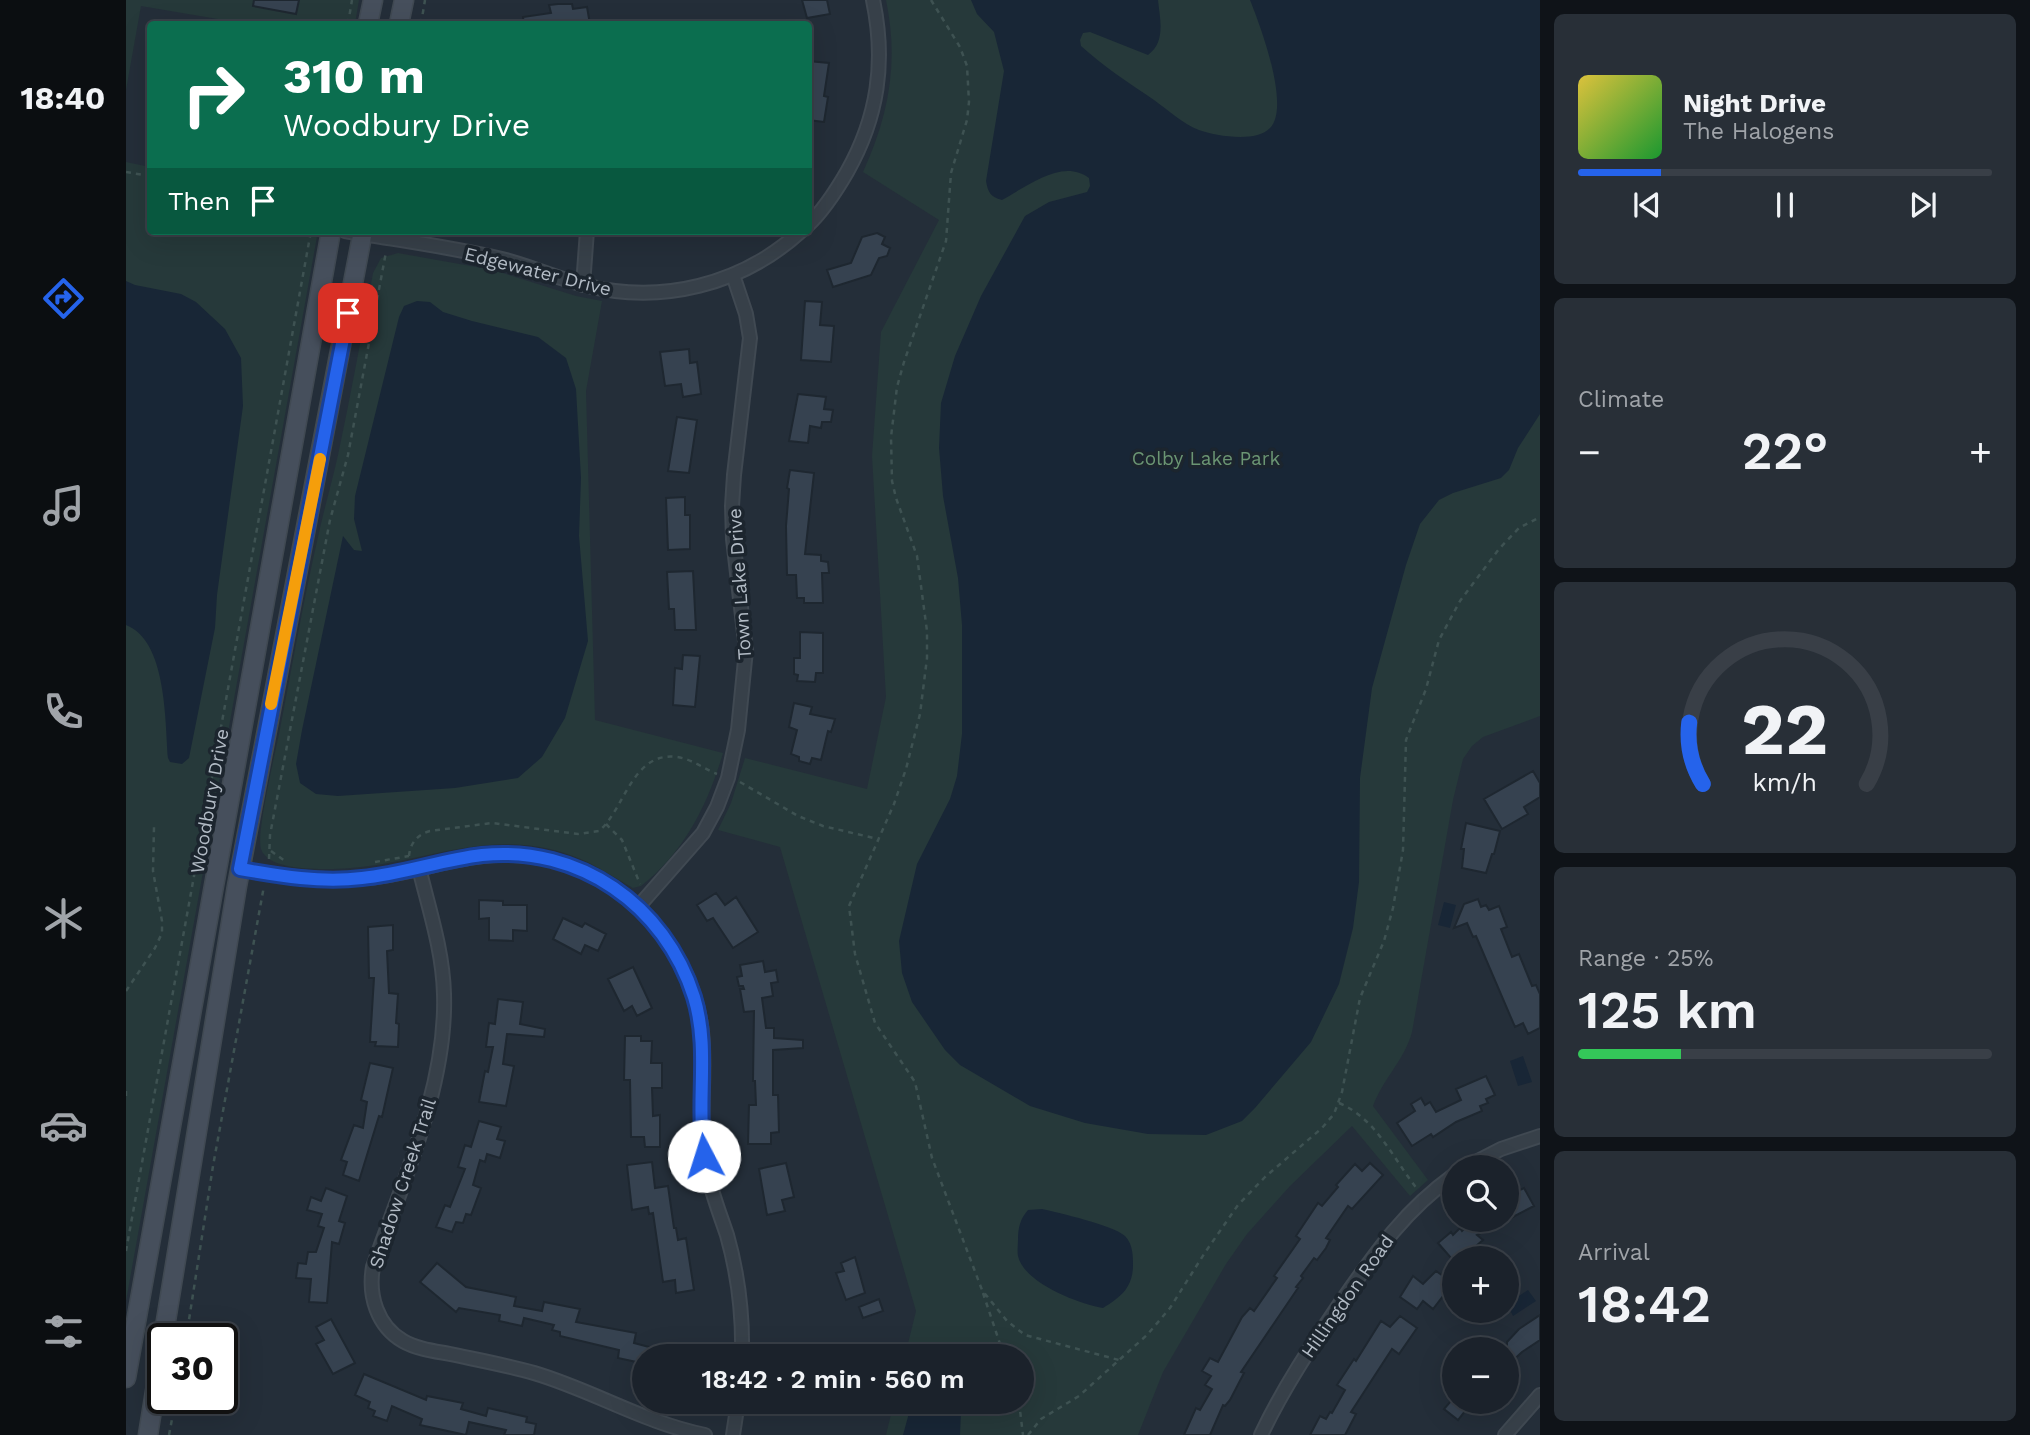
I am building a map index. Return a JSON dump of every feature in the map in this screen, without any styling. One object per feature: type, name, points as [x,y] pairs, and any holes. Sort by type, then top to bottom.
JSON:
[{"type":"main road","points":[[369,21],[373,0]]},
{"type":"main road","points":[[400,21],[404,0]]},
{"type":"main road","name":"Woodbury Drive","points":[[126,1378],[330,235]]},
{"type":"main road","points":[[166,1323],[240,869],[356,235]]},
{"type":"main road","points":[[148,1435],[151,1414]]},
{"type":"street","points":[[812,220],[839,187],[858,152],[873,115],[879,79],[879,45],[873,0]]},
{"type":"street","name":"Edgewater Drive","points":[[370,235],[503,259],[583,285],[648,294],[681,291],[733,275],[761,262],[797,235]]},
{"type":"street","points":[[583,285],[587,235]]},
{"type":"street","name":"Town Lake Drive","points":[[638,907],[703,833],[728,778],[738,730],[746,650],[733,539],[732,506],[733,475],[750,338],[746,314],[733,275]]},
{"type":"street","points":[[240,869],[290,877],[334,879],[372,877],[483,855],[515,855],[545,858],[594,876],[638,907],[664,934],[682,966],[702,1031],[702,1142],[706,1170],[728,1238],[736,1278],[742,1344]]},
{"type":"street","name":"Shadow Creek Trail","points":[[415,869],[439,950],[444,992],[443,1028],[428,1108],[373,1267],[370,1284],[372,1299],[381,1317],[398,1337],[422,1349],[533,1373],[569,1384],[659,1423],[705,1435]]},
{"type":"street","points":[[1489,1155],[1540,1136]]},
{"type":"street","name":"Hillingdon Road","points":[[1261,1435],[1304,1358],[1378,1248],[1410,1210],[1442,1185]]},
{"type":"street","points":[[1505,1435],[1540,1395]]},
{"type":"street","points":[[733,1435],[736,1414]]},
{"type":"path","points":[[348,21],[352,0]]},
{"type":"path","points":[[422,21],[425,0]]},
{"type":"path","points":[[931,0],[960,47],[967,66],[969,102],[967,120],[951,173],[946,241],[904,362],[891,437],[892,481],[917,556],[927,631],[927,658],[920,714],[906,769],[849,906],[855,954],[876,1023],[915,1082],[932,1158],[1000,1344]]},
{"type":"path","points":[[126,172],[147,176]]},
{"type":"path","points":[[126,1251],[310,235]]},
{"type":"path","points":[[291,862],[279,858],[271,851],[270,835],[330,520],[348,455],[388,239]]},
{"type":"path","points":[[1026,1435],[1041,1419],[1079,1396],[1139,1343],[1163,1317],[1244,1199],[1280,1163],[1327,1124],[1339,1103],[1360,998],[1384,941],[1399,875],[1403,839],[1404,756],[1409,727],[1426,689],[1442,633],[1456,607],[1507,540],[1525,524],[1540,517]]},
{"type":"path","points":[[415,869],[409,856],[416,839],[422,833],[502,824],[585,834],[599,831],[606,824],[632,780],[656,760],[677,757],[689,760],[713,773]]},
{"type":"path","points":[[742,783],[789,811],[823,826],[879,839]]},
{"type":"path","points":[[606,824],[622,840],[632,864],[640,885],[638,907]]},
{"type":"path","points":[[126,991],[162,933],[153,871],[155,827]]},
{"type":"path","points":[[363,863],[409,856]]},
{"type":"path","points":[[189,1323],[262,894]]},
{"type":"path","points":[[126,1091],[126,1100]]},
{"type":"path","points":[[1339,1103],[1365,1119],[1415,1186]]},
{"type":"path","points":[[982,1290],[1007,1321],[1025,1335],[1119,1360]]},
{"type":"path","points":[[169,1435],[173,1414]]},
{"type":"path","points":[[1022,1414],[1026,1435]]},
{"type":"green space","points":[[126,0],[359,0],[356,21],[229,21],[141,6],[126,90]]},
{"type":"green space","name":"Colby Lake Park","points":[[886,0],[1540,0],[1540,716],[1483,737],[1463,759],[1453,800],[1412,1032],[1373,1106],[1428,1180],[1410,1196],[1352,1126],[1290,1186],[1247,1234],[1226,1264],[1163,1372],[1138,1435],[886,1435],[891,1414],[1034,1414],[1034,1344],[908,1344],[916,1311],[780,847],[718,830],[731,803],[745,758],[867,789],[886,697],[872,456],[881,332],[939,220],[863,172],[879,130],[889,88],[892,45]]},
{"type":"green space","points":[[126,162],[147,166],[147,235],[317,235],[126,1301]]},
{"type":"green space","points":[[398,253],[493,270],[576,296],[602,301],[586,391],[595,720],[723,753],[702,809],[682,843],[641,886],[633,888],[573,856],[541,847],[511,844],[453,850],[364,867],[333,869],[282,865],[265,856],[261,849],[261,828],[267,793],[313,561],[343,432],[373,273],[381,258]]},
{"type":"water","name":"Colby Lake Park","points":[[971,0],[1158,0],[1160,37],[1154,50],[1148,55],[1090,32],[1083,33],[1081,46],[1187,124],[1206,132],[1246,137],[1264,133],[1270,128],[1276,117],[1277,103],[1272,66],[1250,0],[1540,0],[1540,414],[1518,448],[1509,470],[1501,478],[1439,500],[1420,524],[1372,688],[1360,778],[1359,882],[1353,928],[1339,984],[1311,1042],[1255,1108],[1242,1121],[1206,1135],[1148,1134],[1085,1123],[1030,1106],[960,1065],[945,1050],[912,1002],[902,973],[899,941],[917,864],[950,799],[957,776],[962,734],[962,625],[958,578],[943,496],[939,448],[941,403],[955,356],[981,296],[1025,216],[1049,202],[1087,192],[1090,186],[1089,178],[1078,172],[1067,171],[1044,177],[1002,200],[990,194],[986,181],[1004,71],[994,32],[977,14]]},
{"type":"water","points":[[126,281],[181,294],[196,302],[225,329],[241,358],[243,406],[217,595],[215,628],[189,758],[182,764],[170,762],[168,758],[164,704],[157,664],[139,634],[126,625]]},
{"type":"water","points":[[417,301],[430,302],[443,312],[472,321],[538,337],[566,358],[576,389],[581,478],[579,536],[588,641],[565,718],[542,757],[518,778],[455,788],[338,796],[316,794],[300,783],[296,764],[302,730],[343,536],[354,550],[362,551],[354,519],[355,496],[399,317],[404,306]]},
{"type":"water","points":[[1444,902],[1456,905],[1450,928],[1438,925]]},
{"type":"water","points":[[1523,1056],[1532,1082],[1518,1086],[1510,1061]]},
{"type":"water","points":[[1042,1209],[1098,1224],[1119,1232],[1128,1239],[1133,1254],[1133,1267],[1128,1286],[1120,1296],[1103,1308],[1093,1306],[1054,1291],[1030,1275],[1018,1256],[1019,1228],[1028,1210]]},
{"type":"water","points":[[1528,1290],[1536,1301],[1519,1312],[1519,1296]]},
{"type":"water","points":[[909,1414],[961,1414],[960,1435],[903,1435]]},
{"type":"building","points":[[254,0],[299,0],[296,14],[253,6]]},
{"type":"building","points":[[802,0],[827,0],[830,14],[807,18]]},
{"type":"building","points":[[572,4],[573,9],[587,7],[589,21],[524,21],[523,17],[551,13],[549,5]]},
{"type":"building","points":[[812,61],[829,63],[824,96],[828,97],[824,122],[812,120]]},
{"type":"building","points":[[877,233],[885,237],[882,244],[890,248],[887,256],[879,258],[871,275],[833,287],[827,270],[851,263],[862,237]]},
{"type":"building","points":[[805,301],[822,302],[820,325],[834,326],[831,362],[801,360]]},
{"type":"building","points":[[689,349],[690,363],[697,362],[701,394],[683,397],[681,384],[665,386],[660,352]]},
{"type":"building","points":[[798,394],[826,397],[824,409],[833,410],[831,422],[822,422],[821,428],[810,426],[808,443],[789,441]]},
{"type":"building","points":[[677,417],[697,420],[689,473],[668,471]]},
{"type":"building","points":[[790,470],[814,473],[805,554],[821,555],[821,561],[828,562],[829,573],[822,573],[823,603],[804,603],[804,598],[797,598],[796,575],[787,575],[787,488]]},
{"type":"building","points":[[685,497],[685,515],[690,515],[690,549],[668,550],[666,498]]},
{"type":"building","points":[[693,571],[696,630],[675,630],[674,609],[669,609],[667,572]]},
{"type":"building","points":[[800,632],[823,633],[823,673],[816,673],[815,682],[797,681],[798,675],[794,674],[794,658],[800,658]]},
{"type":"building","points":[[683,655],[700,656],[695,707],[673,705],[675,668],[682,669]]},
{"type":"building","points":[[794,703],[812,707],[810,714],[835,719],[831,732],[828,731],[821,760],[812,758],[810,764],[799,761],[799,757],[791,754],[797,730],[789,727]]},
{"type":"building","points":[[1533,771],[1540,783],[1540,797],[1524,807],[1528,814],[1502,829],[1484,799]]},
{"type":"building","points":[[1466,823],[1500,831],[1486,873],[1462,868],[1464,849],[1461,849]]},
{"type":"building","points":[[716,893],[725,905],[736,897],[758,932],[733,948],[713,918],[707,921],[697,905]]},
{"type":"building","points":[[1478,899],[1481,907],[1486,905],[1489,910],[1499,906],[1507,927],[1501,929],[1512,957],[1519,954],[1532,986],[1536,985],[1540,994],[1540,1028],[1528,1034],[1523,1023],[1515,1027],[1476,936],[1473,937],[1467,923],[1454,928],[1464,904]]},
{"type":"building","points":[[479,900],[503,901],[503,905],[527,905],[527,931],[513,930],[513,941],[489,940],[489,918],[479,919]]},
{"type":"building","points":[[563,918],[582,927],[585,923],[606,934],[598,951],[585,945],[581,954],[553,939]]},
{"type":"building","points":[[393,925],[393,950],[387,951],[389,993],[398,994],[398,1047],[375,1046],[376,1042],[370,1042],[374,978],[369,978],[368,927]]},
{"type":"building","points":[[763,961],[765,972],[776,970],[778,982],[771,983],[773,996],[762,998],[766,1028],[774,1028],[774,1038],[803,1040],[803,1048],[773,1050],[773,1095],[778,1095],[779,1132],[771,1133],[771,1144],[748,1144],[749,1105],[756,1105],[753,1081],[754,1011],[744,1012],[740,989],[744,989],[739,986],[737,977],[742,976],[740,965]]},
{"type":"building","points":[[633,967],[652,1008],[637,1016],[632,1006],[624,1011],[608,979]]},
{"type":"building","points":[[498,999],[523,1002],[520,1024],[545,1029],[544,1037],[507,1034],[503,1064],[514,1066],[506,1106],[479,1102],[493,1047],[486,1047],[489,1023],[495,1024]]},
{"type":"building","points":[[625,1036],[641,1036],[641,1041],[652,1041],[651,1063],[662,1063],[662,1088],[652,1088],[653,1116],[660,1115],[660,1147],[645,1147],[644,1137],[631,1137],[630,1080],[624,1080]]},
{"type":"building","points":[[370,1063],[393,1068],[382,1117],[379,1116],[359,1181],[343,1175],[347,1162],[341,1160],[354,1125],[363,1128],[367,1102],[361,1100]]},
{"type":"building","points":[[1486,1076],[1495,1095],[1486,1099],[1488,1103],[1480,1106],[1482,1111],[1456,1122],[1433,1137],[1431,1134],[1412,1146],[1397,1123],[1415,1111],[1411,1104],[1421,1098],[1425,1105],[1430,1102],[1436,1112],[1461,1100],[1456,1089]]},
{"type":"building","points":[[479,1121],[501,1127],[497,1139],[505,1141],[500,1158],[487,1154],[485,1162],[480,1160],[473,1185],[481,1188],[471,1215],[466,1214],[463,1223],[456,1222],[452,1232],[436,1227],[445,1205],[450,1207],[465,1169],[458,1167],[465,1145],[471,1147]]},
{"type":"building","points":[[652,1162],[655,1188],[668,1186],[678,1240],[686,1238],[694,1290],[676,1293],[675,1280],[663,1282],[653,1213],[649,1214],[648,1207],[632,1210],[627,1165]]},
{"type":"building","points":[[786,1163],[794,1197],[782,1200],[785,1211],[767,1215],[759,1169]]},
{"type":"building","points":[[1370,1163],[1383,1175],[1352,1209],[1348,1206],[1326,1238],[1330,1240],[1326,1248],[1317,1260],[1314,1258],[1301,1276],[1303,1278],[1296,1287],[1298,1288],[1241,1372],[1244,1373],[1230,1400],[1223,1405],[1210,1435],[1184,1435],[1196,1408],[1200,1410],[1212,1389],[1205,1385],[1211,1376],[1202,1371],[1210,1358],[1218,1362],[1242,1317],[1250,1308],[1254,1311],[1277,1278],[1274,1276],[1300,1239],[1296,1236],[1318,1203],[1322,1206],[1355,1164],[1362,1171]]},
{"type":"building","points":[[326,1188],[347,1196],[339,1221],[345,1223],[339,1244],[332,1242],[327,1303],[309,1302],[311,1279],[296,1278],[298,1263],[306,1264],[308,1252],[316,1252],[324,1228],[318,1226],[322,1214],[307,1210],[311,1197],[321,1201]]},
{"type":"building","points":[[1524,1188],[1534,1206],[1519,1214],[1519,1190]]},
{"type":"building","points":[[1451,1232],[1453,1235],[1456,1232],[1483,1232],[1477,1235],[1483,1240],[1476,1246],[1442,1248],[1438,1243]]},
{"type":"building","points":[[855,1257],[865,1293],[846,1300],[836,1273],[844,1271],[841,1263]]},
{"type":"building","points":[[437,1263],[466,1287],[516,1297],[514,1306],[542,1311],[544,1302],[580,1309],[576,1322],[636,1333],[634,1343],[638,1344],[632,1344],[632,1361],[618,1358],[619,1350],[560,1336],[560,1332],[552,1330],[554,1325],[524,1318],[522,1326],[499,1321],[500,1315],[459,1308],[456,1312],[420,1282]]},
{"type":"building","points":[[1436,1271],[1442,1275],[1442,1297],[1433,1309],[1423,1301],[1417,1309],[1400,1297],[1413,1276],[1423,1284]]},
{"type":"building","points":[[879,1299],[883,1311],[863,1318],[859,1307]]},
{"type":"building","points":[[1540,1315],[1540,1340],[1519,1355],[1519,1337],[1512,1337]]},
{"type":"building","points":[[1400,1316],[1417,1328],[1399,1354],[1392,1349],[1351,1412],[1356,1414],[1345,1435],[1310,1435],[1320,1416],[1326,1419],[1330,1412],[1332,1413],[1345,1390],[1337,1385],[1381,1321],[1390,1327]]},
{"type":"building","points":[[331,1319],[355,1363],[333,1374],[316,1344],[324,1340],[316,1327]]},
{"type":"building","points":[[364,1374],[426,1400],[427,1396],[463,1403],[461,1409],[486,1416],[488,1408],[527,1417],[526,1422],[536,1424],[534,1435],[504,1435],[506,1430],[469,1422],[466,1435],[420,1425],[422,1419],[392,1406],[387,1421],[373,1416],[375,1411],[368,1408],[370,1402],[355,1395]]},
{"type":"building","points":[[1450,1414],[1463,1414],[1458,1420]]},
{"type":"slow traffic","points":[[271,704],[320,459]]},
{"type":"route","points":[[348,313],[240,869],[290,877],[359,879],[483,855],[515,855],[545,858],[570,866],[613,887],[638,907],[664,934],[682,966],[694,998],[702,1031],[701,1109],[704,1156]]}]
